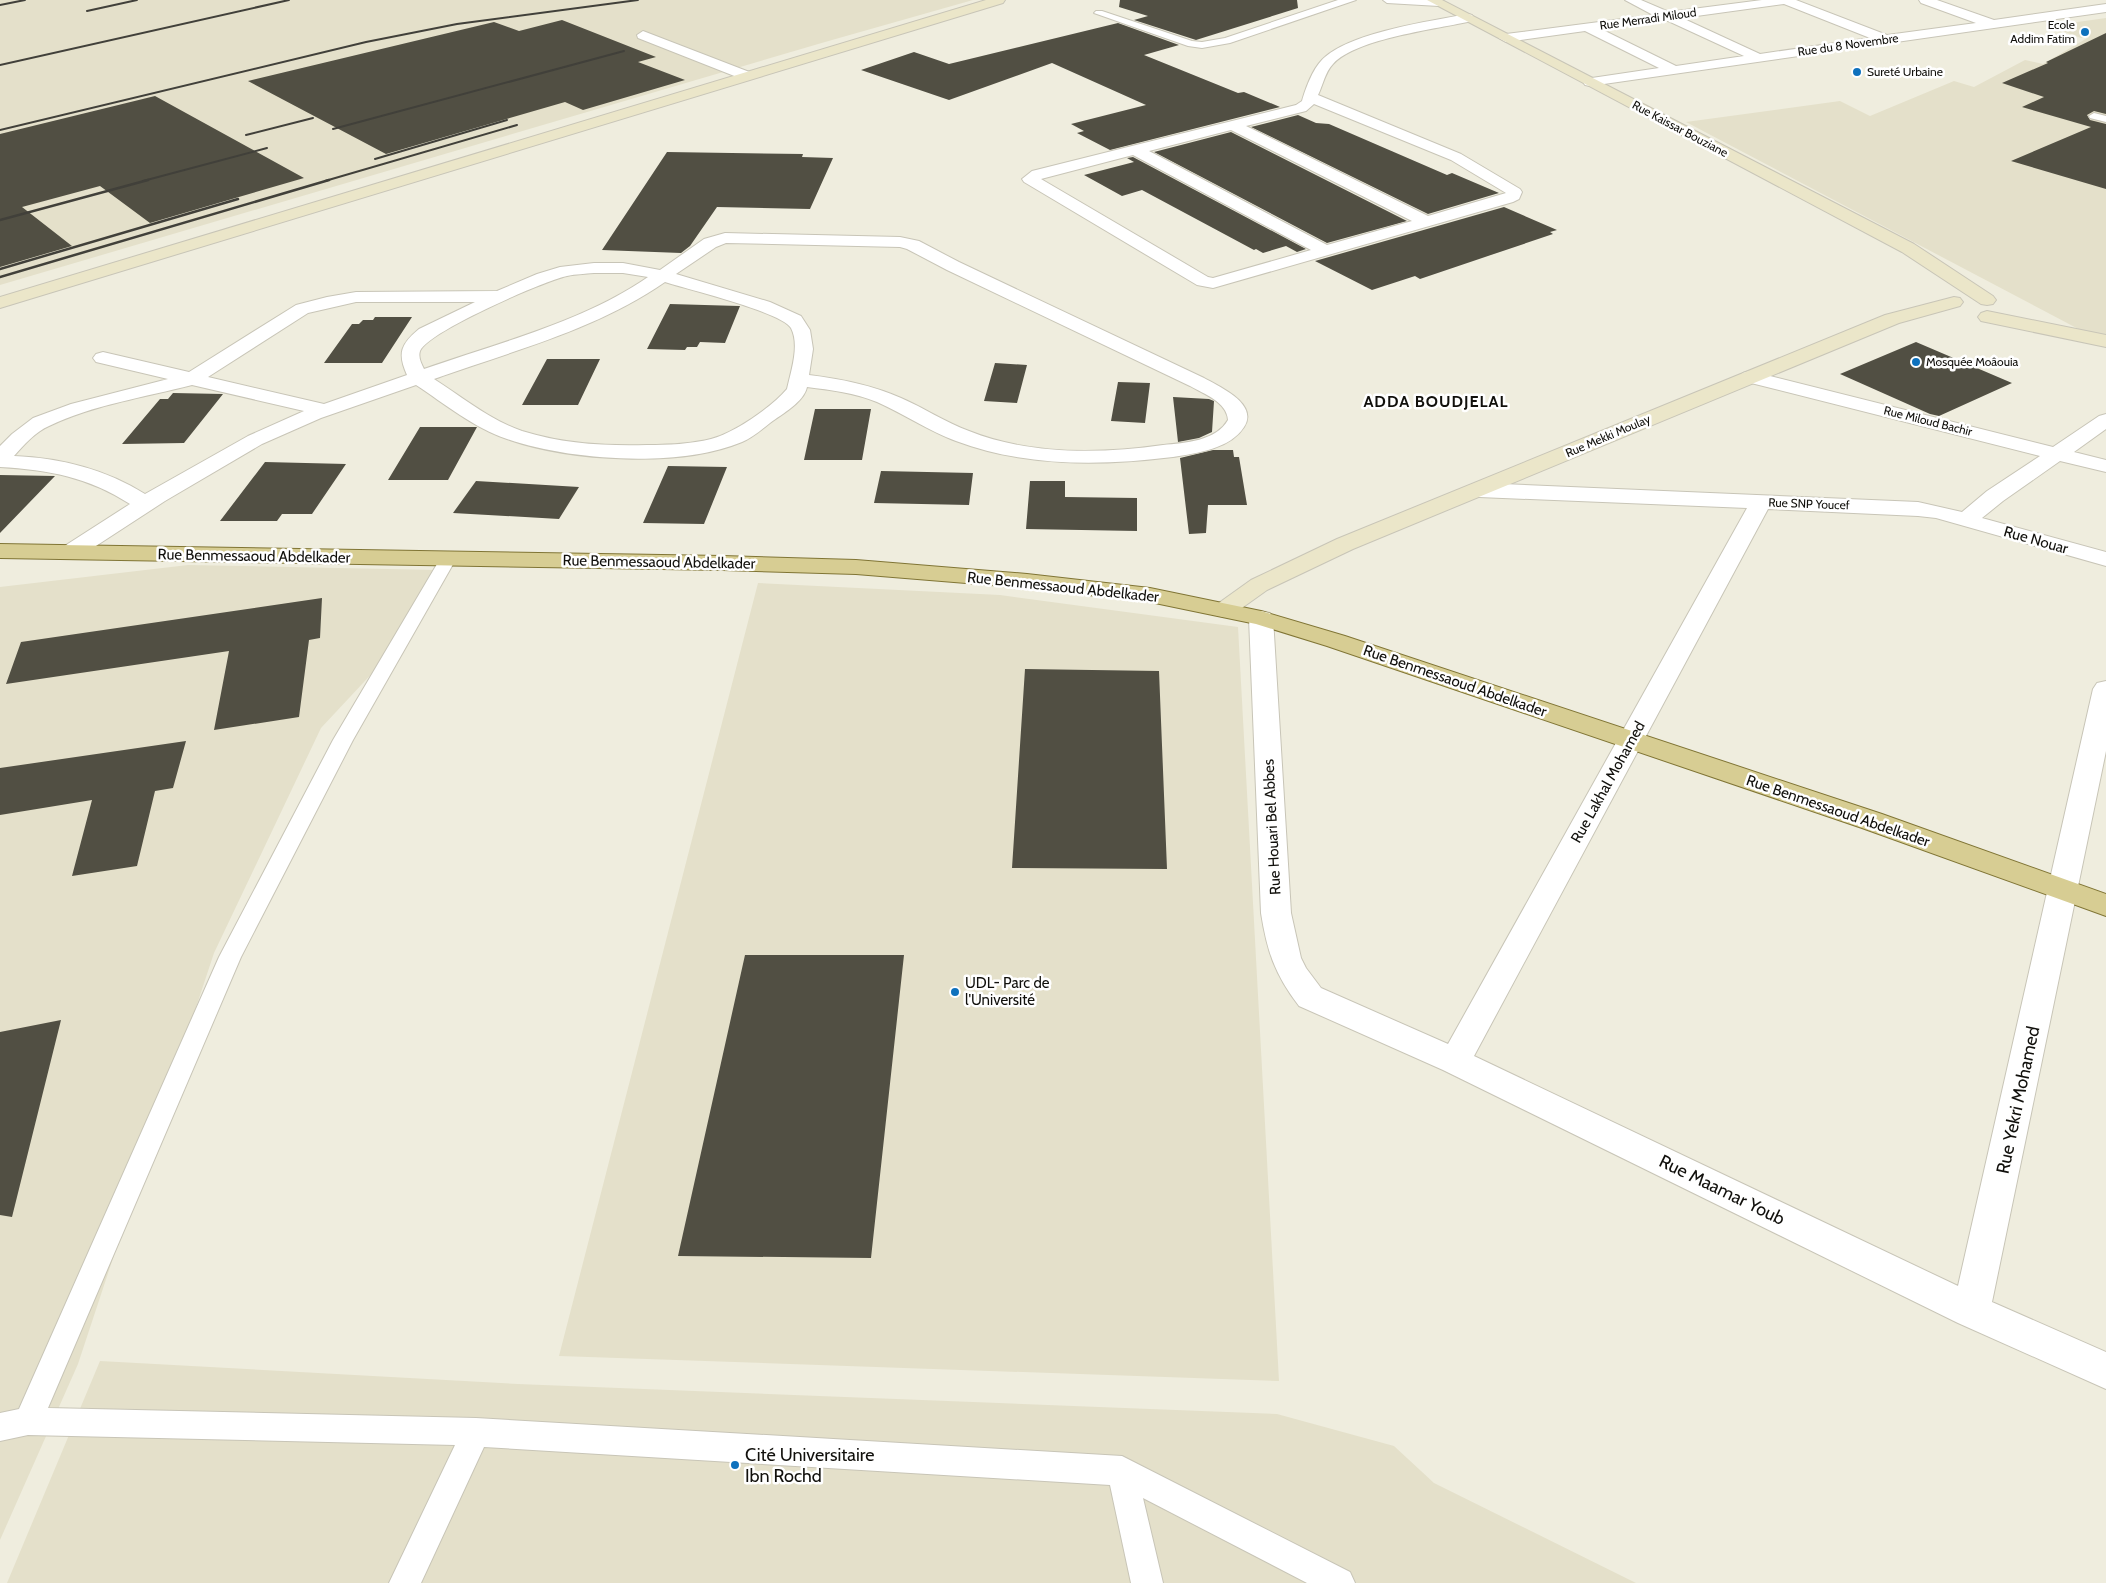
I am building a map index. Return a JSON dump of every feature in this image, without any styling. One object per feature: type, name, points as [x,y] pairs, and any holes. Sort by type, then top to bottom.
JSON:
[{"type":"main road","name":"Rue Benmessaoud Abdelkader","points":[[0,550],[856,567],[1104,589],[1150,595],[1261,618],[1336,641],[1872,821],[2106,905]]},
{"type":"street","points":[[0,303],[999,0]]},
{"type":"street","points":[[1631,0],[1759,58]]},
{"type":"street","points":[[1784,0],[1886,40]]},
{"type":"street","name":"Rue Merradi Miloud","points":[[1506,38],[1790,0]]},
{"type":"street","points":[[1925,0],[1993,24]]},
{"type":"street","points":[[2069,0],[2102,9]]},
{"type":"street","name":"Rue Kaissar Bouziane","points":[[1436,2],[1926,259],[1974,309]]},
{"type":"street","name":"Rue du 8 Novembre","points":[[1590,82],[2102,9]]},
{"type":"street","points":[[1310,97],[1456,158],[1506,185],[1514,192],[1513,196],[1222,282],[1203,281],[1030,179],[1038,174],[1302,108],[1308,103],[1310,97],[1328,61],[1339,52],[1361,42],[1446,21],[1468,18]]},
{"type":"street","points":[[1586,27],[1674,70]]},
{"type":"street","points":[[643,35],[747,76]]},
{"type":"street","points":[[1232,126],[1427,222]]},
{"type":"street","points":[[1136,150],[1326,250]]},
{"type":"street","points":[[71,552],[145,504],[255,440],[326,410],[556,329],[607,308],[662,276],[710,243],[720,239],[735,237],[905,242],[1197,382],[1231,404],[1239,416],[1238,422],[1233,429],[1215,440],[1185,448],[1155,453],[1114,456],[1027,452],[996,447],[964,436],[883,398],[846,387],[799,380]]},
{"type":"street","points":[[1926,259],[1974,309],[2106,341]]},
{"type":"street","points":[[594,268],[623,268],[646,271],[764,306],[794,320],[801,330],[804,350],[797,390],[791,398],[752,428],[726,442],[686,450],[605,452],[569,449],[514,435],[486,422],[418,377],[410,361],[411,350],[420,338],[500,296],[543,278],[566,271],[594,268]]},
{"type":"street","points":[[0,459],[19,438],[40,422],[78,408],[191,379],[302,309],[356,297],[500,296]]},
{"type":"street","name":"Rue Mekki Moulay","points":[[1224,610],[1259,585],[1345,544],[1872,328],[1974,309]]},
{"type":"street","points":[[103,358],[326,410]]},
{"type":"street","name":"Rue Miloud Bachir","points":[[1750,377],[2106,466]]},
{"type":"street","points":[[1966,520],[1995,496],[2106,420]]},
{"type":"street","points":[[0,459],[46,463],[90,474],[122,488],[145,504]]},
{"type":"street","name":"Rue SNP Youcef","points":[[1479,490],[1918,509],[1938,512],[1966,520]]},
{"type":"street","name":"Rue Lakhal Mohamed","points":[[1455,1062],[1761,502]]},
{"type":"street","name":"Rue Nouar","points":[[1966,520],[2106,560]]},
{"type":"street","name":"Rue Houari Bel Abbes","points":[[1261,618],[1276,912],[1283,955],[1297,981],[1310,997],[1337,1010]]},
{"type":"street","name":"Rue Yekri Mohamed","points":[[1972,1311],[2106,689]]},
{"type":"street","name":"Rue Maamar Youb","points":[[1337,1010],[1455,1062],[1972,1311],[2106,1371]]},
{"type":"lane","points":[[1098,12],[1191,44],[1202,45],[1227,41],[1341,2],[1352,0]]},
{"type":"lane","points":[[1388,0],[1436,2]]},
{"type":"lane","points":[[2094,116],[2106,119]]},
{"type":"lane","points":[[28,1421],[230,957],[343,740],[448,559]]},
{"type":"lane","points":[[0,1427],[28,1421],[476,1432],[1122,1471],[1339,1583]]},
{"type":"lane","points":[[405,1583],[476,1432]]},
{"type":"lane","points":[[1122,1471],[1147,1583]]},
{"type":"shaded area","points":[[0,0],[973,0],[0,285]]},
{"type":"shaded area","points":[[2106,18],[2106,337],[2086,333],[1686,122],[1840,101],[1870,116],[1954,81],[1974,87],[2025,60],[2043,64],[2089,37],[2081,38],[2049,26]]},
{"type":"shaded area","points":[[188,565],[436,570],[378,667],[321,728],[214,953],[78,1364],[0,1540],[0,587]]},
{"type":"shaded area","name":"UDL- Parc de l'Université","points":[[758,583],[1000,595],[1238,627],[1279,1381],[559,1356]]},
{"type":"shaded area","name":"Cité Universitaire Ibn Rochd","points":[[100,1361],[518,1384],[1277,1414],[1394,1446],[1434,1483],[1636,1583],[7,1583]]},
{"type":"building","points":[[1120,0],[1297,0],[1298,8],[1196,40],[1134,20],[1148,16],[1119,7]]},
{"type":"building","points":[[562,20],[656,57],[638,62],[685,80],[583,110],[565,102],[386,154],[248,81],[494,22],[519,31]]},
{"type":"building","points":[[1118,23],[1179,45],[1144,55],[1238,93],[1244,92],[1280,107],[1110,150],[1077,133],[1084,131],[1071,124],[1146,105],[1052,63],[949,100],[861,70],[914,52],[949,64]]},
{"type":"building","points":[[2106,33],[2106,114],[2094,111],[2087,115],[2090,120],[2106,124],[2106,189],[2011,161],[2091,127],[2022,107],[2044,97],[2002,83],[2048,63],[2046,62]]},
{"type":"building","points":[[155,96],[304,178],[150,223],[100,186],[22,207],[72,246],[0,267],[0,134]]},
{"type":"building","points":[[1298,115],[1316,123],[1329,124],[1447,175],[1452,173],[1499,193],[1428,214],[1251,127]]},
{"type":"building","points":[[1231,132],[1407,221],[1327,243],[1154,152]]},
{"type":"building","points":[[667,152],[803,154],[802,157],[833,158],[810,209],[717,207],[690,246],[681,253],[602,250]]},
{"type":"building","points":[[1133,157],[1306,249],[1297,252],[1286,246],[1263,253],[1256,249],[1254,250],[1142,190],[1122,196],[1084,175],[1134,162],[1127,158]]},
{"type":"building","points":[[1504,207],[1557,230],[1550,232],[1553,234],[1420,279],[1415,276],[1372,290],[1315,261]]},
{"type":"building","points":[[670,304],[740,306],[725,343],[700,342],[697,347],[687,347],[685,350],[647,349]]},
{"type":"building","points":[[375,317],[412,317],[382,363],[324,363],[352,324],[359,324],[363,320],[373,320]]},
{"type":"building","name":"Mosquée Moâouia","points":[[1916,342],[2012,383],[1939,416],[1930,414],[1840,374]]},
{"type":"building","points":[[547,359],[600,359],[578,405],[522,405]]},
{"type":"building","points":[[995,363],[1027,365],[1017,403],[984,401]]},
{"type":"building","points":[[1118,382],[1150,383],[1145,423],[1111,421]]},
{"type":"building","points":[[173,393],[223,394],[184,443],[122,444],[160,399],[168,399]]},
{"type":"building","points":[[1173,397],[1209,399],[1214,401],[1212,432],[1199,438],[1178,442]]},
{"type":"building","points":[[815,409],[871,409],[862,460],[804,460]]},
{"type":"building","points":[[420,427],[477,427],[448,480],[388,480]]},
{"type":"building","points":[[1213,450],[1233,450],[1234,457],[1239,457],[1247,505],[1208,505],[1206,533],[1189,534],[1180,458]]},
{"type":"building","points":[[265,462],[346,464],[312,514],[282,514],[277,521],[220,521]]},
{"type":"building","points":[[668,466],[727,467],[704,524],[643,523]]},
{"type":"building","points":[[881,471],[973,473],[969,505],[874,503]]},
{"type":"building","points":[[0,475],[55,476],[0,533]]},
{"type":"building","points":[[476,481],[579,487],[559,519],[453,513]]},
{"type":"building","points":[[1030,481],[1065,481],[1065,497],[1137,498],[1137,531],[1026,529]]},
{"type":"building","points":[[322,598],[320,638],[309,640],[299,717],[214,730],[229,651],[6,684],[21,642]]},
{"type":"building","points":[[1025,669],[1159,671],[1167,869],[1012,868]]},
{"type":"building","points":[[186,741],[173,788],[155,791],[137,866],[72,876],[92,800],[0,815],[0,768]]},
{"type":"building","points":[[745,955],[904,955],[871,1258],[678,1256]]},
{"type":"building","points":[[61,1020],[12,1217],[0,1215],[0,1032]]},
{"type":"railway","points":[[0,5],[25,0]]},
{"type":"railway","points":[[87,11],[137,0]]},
{"type":"railway","points":[[0,65],[289,0]]},
{"type":"railway","points":[[0,130],[366,42],[457,24],[638,0]]},
{"type":"railway","points":[[333,129],[624,51]]},
{"type":"railway","points":[[246,135],[313,118]]},
{"type":"railway","points":[[375,159],[507,120]]},
{"type":"railway","points":[[325,181],[517,125]]},
{"type":"railway","points":[[143,181],[267,148]]},
{"type":"railway","points":[[0,220],[148,180]]},
{"type":"railway","points":[[0,277],[329,180]]},
{"type":"railway","points":[[0,269],[238,199]]},
{"type":"place","name":"Ecole Addim Fatim","points":[[2085,32]]},
{"type":"place","name":"Sureté Urbaine","points":[[1857,72]]},
{"type":"place","name":"Mosquée Moâouia","points":[[1916,362]]},
{"type":"place","name":"UDL- Parc de l'Université","points":[[955,992]]},
{"type":"place","name":"Cité Universitaire Ibn Rochd","points":[[735,1465]]},
{"type":"district","name":"ADDA BOUDJELAL","points":[[1436,401]]}]
